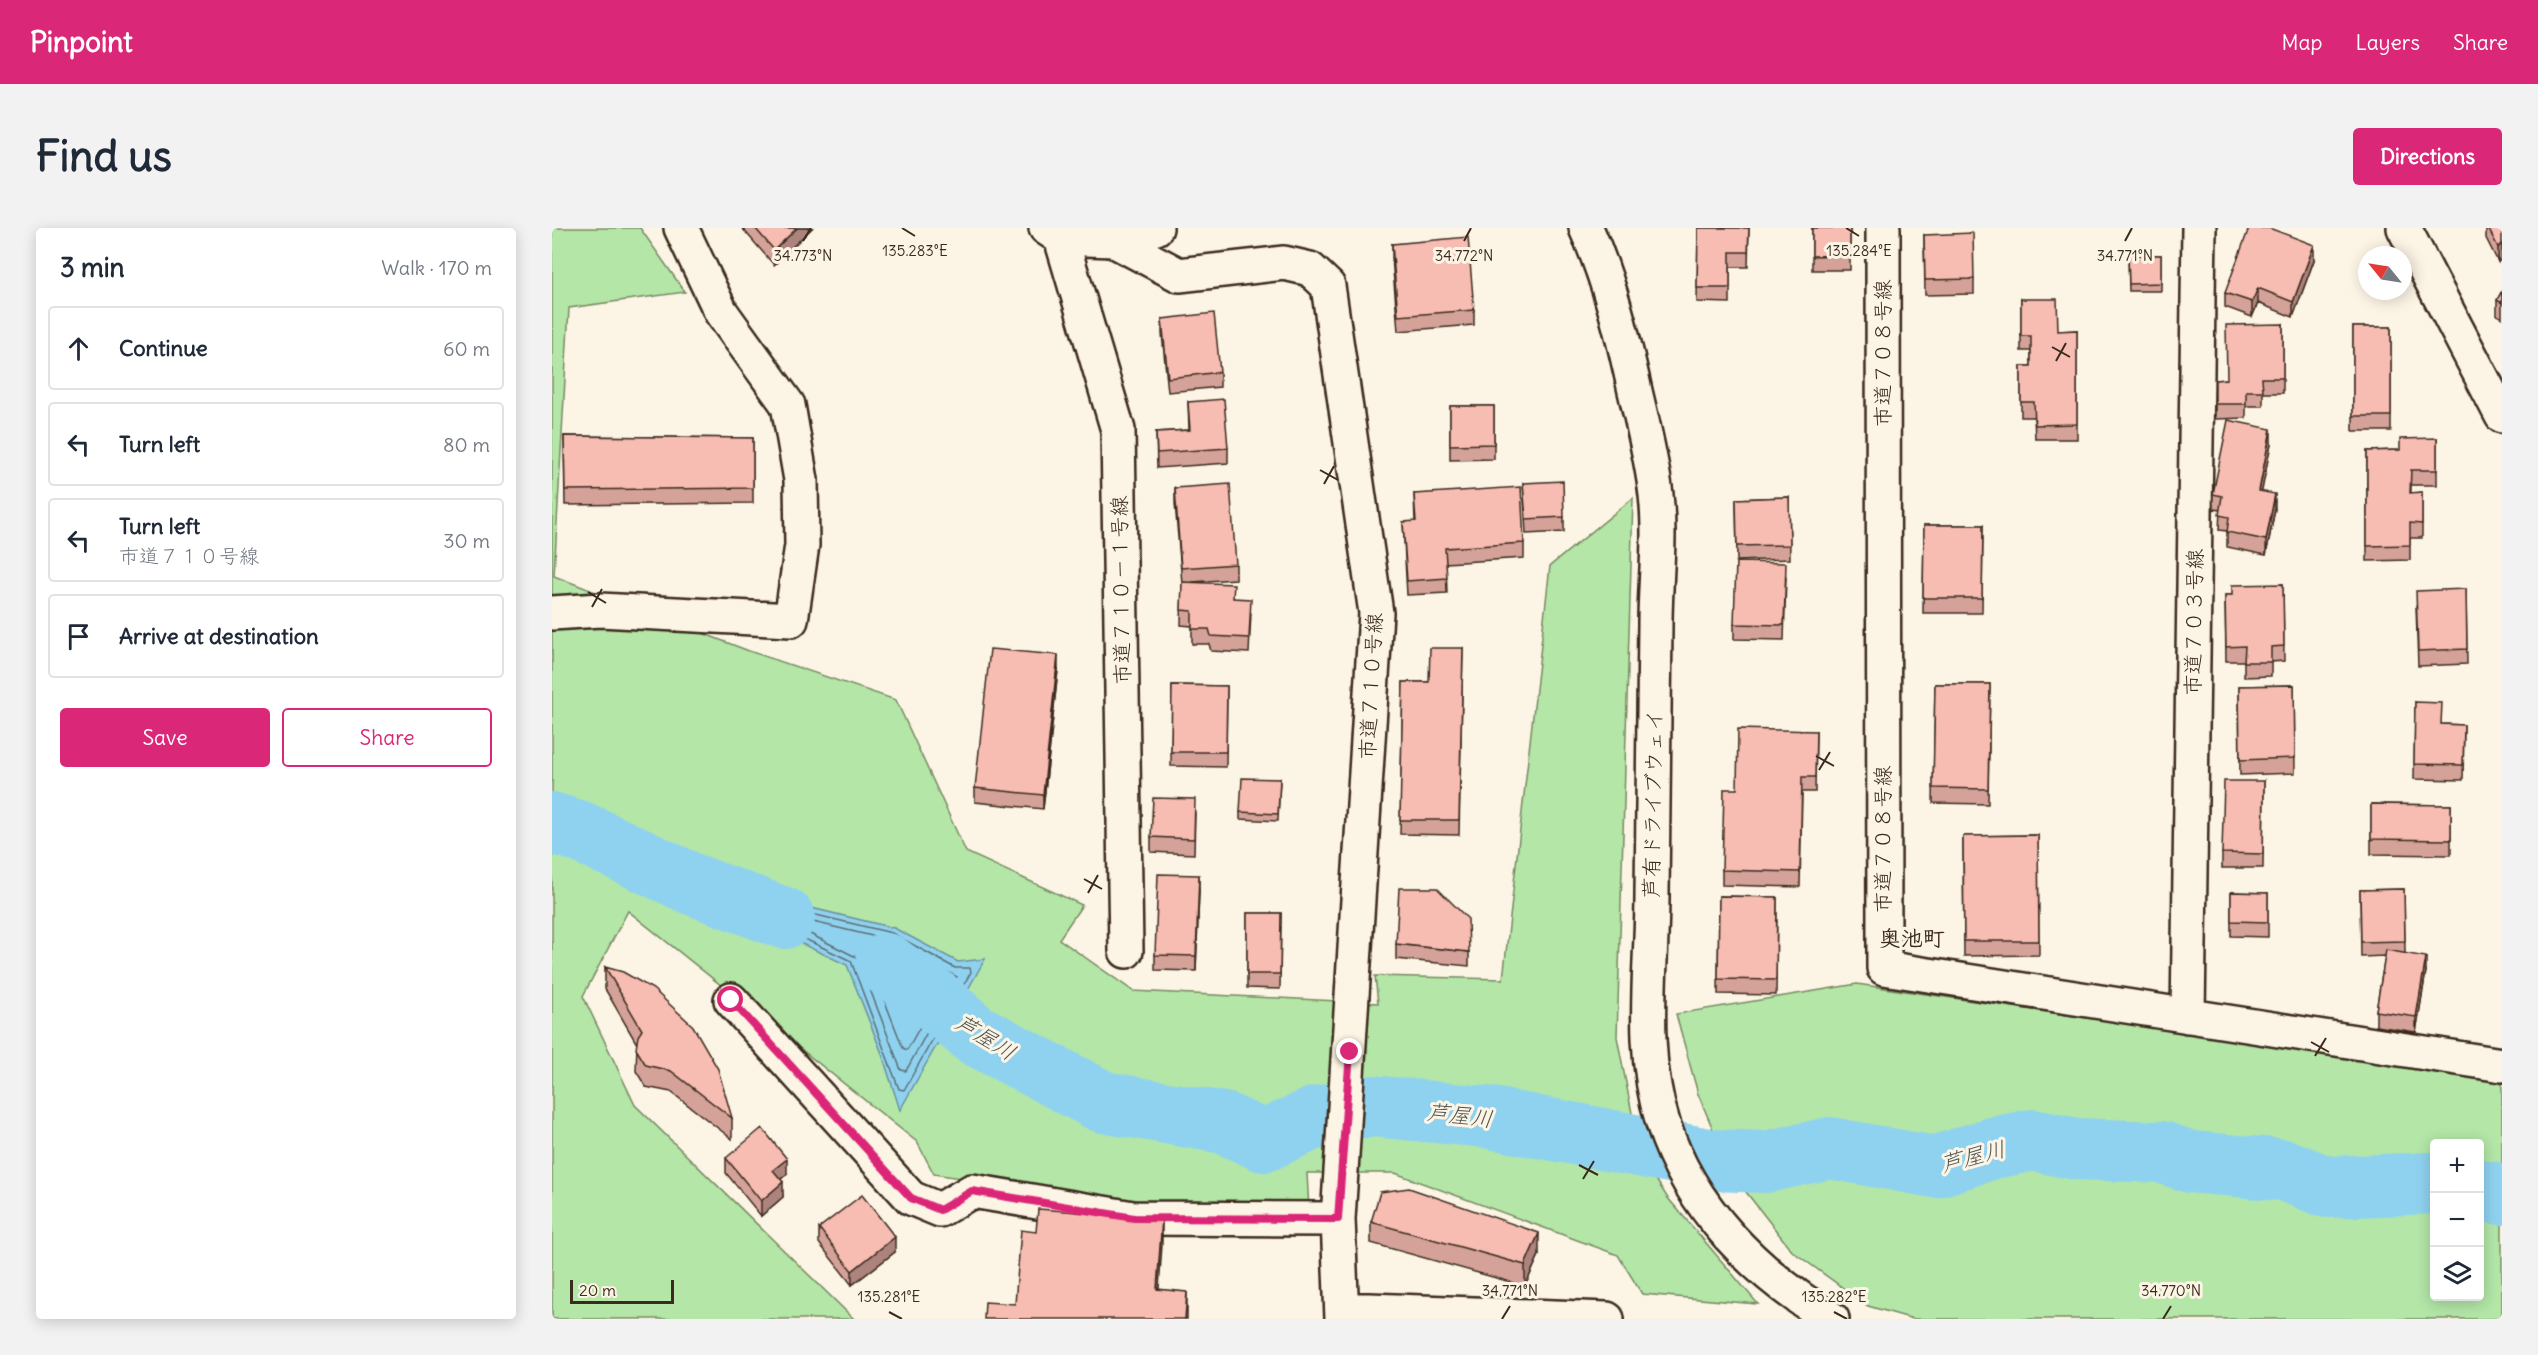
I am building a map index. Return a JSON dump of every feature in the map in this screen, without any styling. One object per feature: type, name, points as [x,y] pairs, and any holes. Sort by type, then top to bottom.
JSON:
[{"type":"street","points":[[552,613],[600,610],[791,620],[802,545],[801,480],[788,405],[721,312],[681,228]]},
{"type":"street","points":[[1113,240],[1156,228]]},
{"type":"street","name":"芦有ドライブウェイ","points":[[1586,228],[1599,257],[1626,350],[1656,497],[1652,938],[1647,1018],[1650,1069],[1663,1124],[1689,1179],[1709,1214],[1746,1255],[1804,1302],[1832,1319]]},
{"type":"street","name":"市道７０８号線","points":[[1882,228],[1884,968],[2502,1065]]},
{"type":"street","name":"市道７０３号線","points":[[2188,1016],[2199,228]]},
{"type":"street","points":[[2404,228],[2502,416]]},
{"type":"street","name":"市道７１０号線","points":[[1053,233],[1113,240],[1179,275],[1284,263],[1310,269],[1328,286],[1377,614],[1339,1206],[1342,1314]]},
{"type":"street","name":"市道７１０－１号線","points":[[1053,233],[1118,430],[1126,951]]},
{"type":"street","points":[[731,1000],[911,1198],[940,1210],[972,1191],[1134,1218],[1339,1206]]},
{"type":"street","points":[[1342,1314],[1607,1319]]},
{"type":"green space","points":[[552,228],[640,228],[685,292],[569,308],[554,576],[749,651],[896,700],[966,852],[1082,905],[1059,939],[1133,991],[1378,1003],[1375,976],[1503,979],[1550,566],[1633,498],[1617,1037],[1640,1154],[1667,1197],[1758,1304],[1642,1294],[1618,1255],[1395,1173],[1307,1173],[1309,1210],[1130,1203],[934,1174],[917,1142],[628,911],[583,996],[635,1105],[854,1319],[552,1319]]},
{"type":"green space","points":[[1857,984],[2502,1079],[2502,1319],[1913,1319],[1868,1306],[1792,1251],[1732,1174],[1698,1094],[1676,1014]]},
{"type":"water","points":[[708,883],[894,928],[958,962],[985,959],[900,1110],[881,1051],[847,965],[702,897]]},
{"type":"building","points":[[755,228],[797,228],[774,250]]},
{"type":"building","points":[[1698,228],[1749,228],[1748,252],[1730,252],[1730,288],[1697,288]]},
{"type":"building","points":[[1812,228],[1850,228],[1850,255],[1812,256]]},
{"type":"building","points":[[2249,228],[2269,228],[2314,245],[2293,302],[2258,288],[2252,302],[2225,293]]},
{"type":"building","points":[[2488,228],[2502,228],[2502,244],[2498,247]]},
{"type":"building","points":[[1973,233],[1974,279],[1925,280],[1924,235]]},
{"type":"building","points":[[1468,237],[1474,310],[1398,316],[1392,244]]},
{"type":"building","points":[[2128,255],[2161,255],[2161,283],[2129,284]]},
{"type":"building","points":[[2502,291],[2502,303],[2497,300]]},
{"type":"building","points":[[2021,299],[2057,299],[2058,331],[2077,330],[2077,424],[2035,425],[2034,402],[2021,402],[2021,366],[2031,366],[2031,336],[2021,336]]},
{"type":"building","points":[[1214,313],[1220,372],[1168,378],[1162,319]]},
{"type":"building","points":[[2283,324],[2283,378],[2262,378],[2263,391],[2246,391],[2246,404],[2215,404],[2215,380],[2227,379],[2226,325]]},
{"type":"building","points":[[2353,327],[2391,327],[2391,416],[2353,416]]},
{"type":"building","points":[[1224,399],[1228,448],[1157,453],[1156,432],[1190,430],[1188,402]]},
{"type":"building","points":[[1450,406],[1494,406],[1494,444],[1450,445]]},
{"type":"building","points":[[2228,420],[2271,429],[2259,491],[2275,494],[2266,540],[2227,532],[2229,517],[2219,515],[2222,496],[2213,494]]},
{"type":"building","points":[[564,436],[753,438],[753,488],[565,490]]},
{"type":"building","points":[[2437,438],[2437,470],[2411,470],[2410,493],[2422,492],[2422,524],[2410,523],[2410,545],[2367,546],[2367,451],[2400,450],[2400,439]]},
{"type":"building","points":[[1563,481],[1564,517],[1526,519],[1523,483]]},
{"type":"building","points":[[1230,484],[1236,564],[1181,568],[1175,488]]},
{"type":"building","points":[[1521,487],[1524,543],[1445,548],[1447,578],[1407,581],[1403,522],[1416,521],[1414,494]]},
{"type":"building","points":[[1789,497],[1790,545],[1737,546],[1736,499]]},
{"type":"building","points":[[1924,525],[1983,525],[1982,598],[1923,598]]},
{"type":"building","points":[[1736,562],[1786,563],[1784,625],[1734,624]]},
{"type":"building","points":[[1182,582],[1234,584],[1233,598],[1251,599],[1249,638],[1211,636],[1209,629],[1192,629],[1192,611],[1181,610]]},
{"type":"building","points":[[2283,584],[2284,646],[2271,647],[2271,662],[2244,662],[2245,646],[2226,647],[2225,595],[2232,595],[2232,585]]},
{"type":"building","points":[[2466,589],[2467,649],[2418,651],[2416,591]]},
{"type":"building","points":[[1430,648],[1463,648],[1459,820],[1400,820],[1403,682],[1429,682]]},
{"type":"building","points":[[990,649],[1058,655],[1043,795],[975,788]]},
{"type":"building","points":[[1935,684],[1990,684],[1988,789],[1933,788]]},
{"type":"building","points":[[1172,685],[1227,686],[1226,752],[1171,752]]},
{"type":"building","points":[[2294,685],[2295,758],[2240,760],[2239,686]]},
{"type":"building","points":[[2415,702],[2442,703],[2441,724],[2464,725],[2463,765],[2414,764]]},
{"type":"building","points":[[1738,729],[1816,731],[1815,777],[1802,777],[1800,872],[1722,870],[1724,789],[1737,789]]},
{"type":"building","points":[[1242,778],[1280,779],[1278,814],[1240,812]]},
{"type":"building","points":[[2224,781],[2264,781],[2263,854],[2222,853]]},
{"type":"building","points":[[1153,798],[1195,799],[1194,839],[1151,837]]},
{"type":"building","points":[[2371,804],[2451,805],[2451,840],[2371,839]]},
{"type":"building","points":[[2038,835],[2039,941],[1964,941],[1963,836]]},
{"type":"building","points":[[1158,874],[1199,875],[1196,956],[1155,955]]},
{"type":"building","points":[[1399,888],[1437,888],[1468,919],[1469,952],[1396,944]]},
{"type":"building","points":[[2404,889],[2405,941],[2361,942],[2360,890]]},
{"type":"building","points":[[2231,892],[2268,893],[2268,922],[2231,921]]},
{"type":"building","points":[[1719,896],[1777,897],[1776,980],[1718,979]]},
{"type":"building","points":[[1247,913],[1281,913],[1280,974],[1247,974]]},
{"type":"building","points":[[2386,950],[2426,957],[2416,1017],[2376,1011]]},
{"type":"building","points":[[605,967],[623,972],[653,989],[693,1026],[718,1069],[732,1118],[671,1071],[646,1065],[636,1049],[638,1036],[642,1030]]},
{"type":"building","points":[[762,1128],[787,1159],[773,1170],[783,1182],[761,1201],[726,1158]]},
{"type":"building","points":[[1409,1188],[1539,1233],[1525,1265],[1371,1222],[1380,1192]]},
{"type":"building","points":[[862,1195],[895,1237],[852,1271],[819,1228]]},
{"type":"building","points":[[1038,1209],[1162,1218],[1157,1289],[1187,1292],[1185,1319],[984,1319],[985,1302],[1015,1304],[1021,1230],[1036,1232]]},
{"type":"waterway","name":"芦屋川","points":[[552,823],[581,832],[692,884],[784,918]]},
{"type":"waterway","name":"芦屋川","points":[[886,964],[935,1000],[974,1034],[1103,1102],[1224,1123],[1264,1141],[1317,1117],[1372,1106],[1486,1117],[1713,1160],[1765,1162],[1830,1148],[1934,1167],[1993,1148],[2033,1140],[2076,1149],[2161,1152],[2191,1162],[2284,1170],[2327,1187],[2430,1183]]},
{"type":"waterway","name":"芦屋川","points":[[2484,1192],[2502,1194]]},
{"type":"district","name":"奥池町","points":[[1912,938]]},
{"type":"route","points":[[731,1000],[911,1198],[940,1210],[972,1191],[1015,1196],[1134,1218],[1338,1219],[1350,1052]]}]
